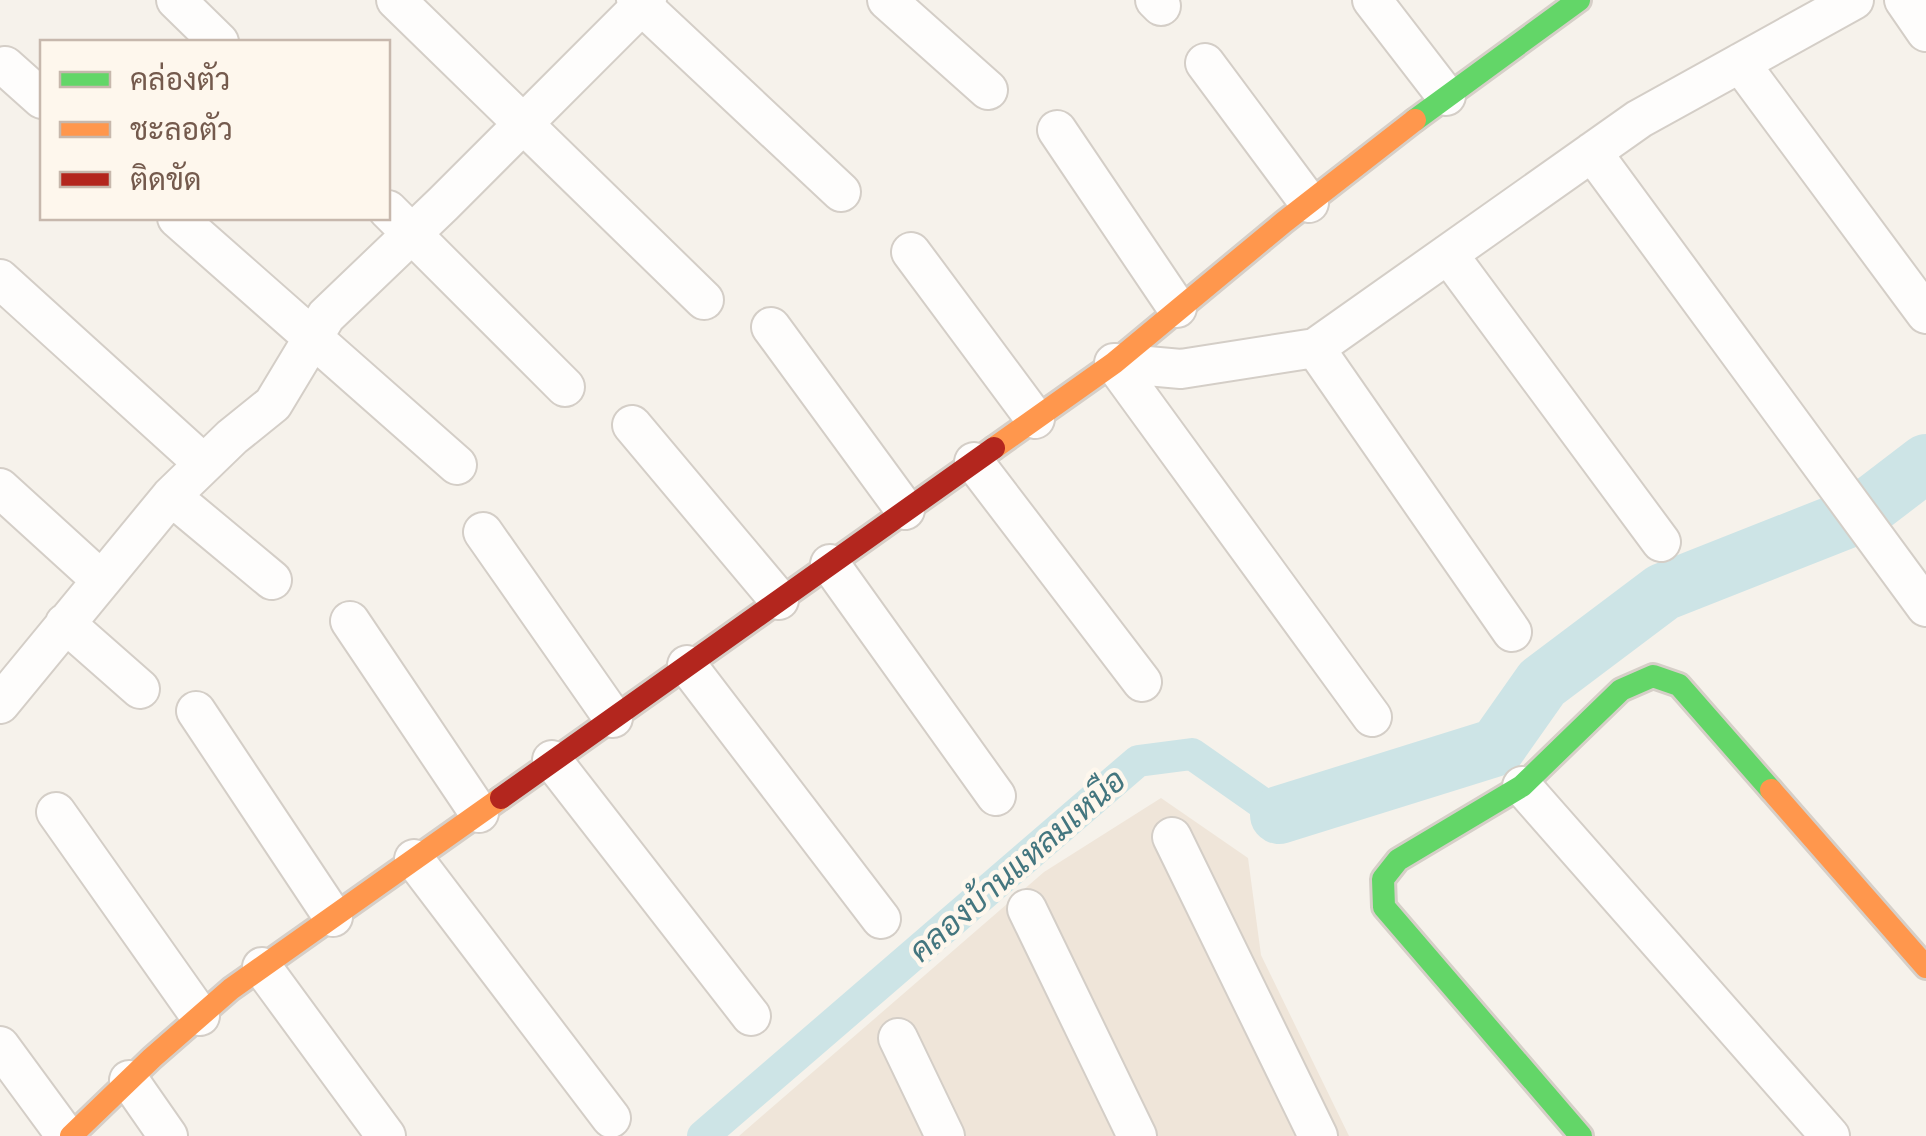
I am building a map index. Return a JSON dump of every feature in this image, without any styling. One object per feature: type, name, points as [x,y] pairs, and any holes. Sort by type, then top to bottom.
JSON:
[{"type":"street","points":[[176,0],[217,40]]},
{"type":"street","points":[[396,0],[704,300]]},
{"type":"street","points":[[887,0],[988,90]]},
{"type":"street","points":[[1372,0],[1446,96]]},
{"type":"street","points":[[0,1046],[68,1136],[231,988],[1114,363],[1177,308],[1446,96],[1579,0]]},
{"type":"street","points":[[1114,363],[1181,368],[1315,348],[1639,119],[1854,0]]},
{"type":"street","points":[[1904,0],[1926,32]]},
{"type":"street","points":[[0,704],[170,496],[273,404],[326,316],[400,222],[523,124],[641,2],[841,192]]},
{"type":"street","points":[[1205,62],[1309,203]]},
{"type":"street","points":[[1740,63],[1926,314]]},
{"type":"street","points":[[5,66],[40,97]]},
{"type":"street","points":[[1056,130],[1177,308]]},
{"type":"street","points":[[1592,152],[1926,607]]},
{"type":"street","points":[[179,220],[457,465]]},
{"type":"street","points":[[400,222],[565,387]]},
{"type":"street","points":[[911,252],[1035,419]]},
{"type":"street","points":[[1448,254],[1661,542]]},
{"type":"street","points":[[0,279],[204,464]]},
{"type":"street","points":[[771,326],[906,510]]},
{"type":"street","points":[[1315,348],[1512,632]]},
{"type":"street","points":[[1114,363],[1372,718]]},
{"type":"street","points":[[632,425],[779,600]]},
{"type":"street","points":[[974,462],[1142,682]]},
{"type":"street","points":[[0,488],[101,580]]},
{"type":"street","points":[[170,496],[272,580]]},
{"type":"street","points":[[483,532],[613,718]]},
{"type":"street","points":[[830,564],[996,796]]},
{"type":"street","points":[[350,621],[479,813]]},
{"type":"street","points":[[65,623],[140,689]]},
{"type":"street","points":[[687,666],[881,918]]},
{"type":"street","points":[[1581,1136],[1384,907],[1383,879],[1398,860],[1522,786],[1621,690],[1653,676],[1678,685],[1926,967]]},
{"type":"street","points":[[196,711],[333,916]]},
{"type":"street","points":[[552,760],[751,1016]]},
{"type":"street","points":[[1522,786],[1830,1136]]},
{"type":"street","points":[[56,812],[200,1016]]},
{"type":"street","points":[[1172,837],[1318,1136]]},
{"type":"street","points":[[414,859],[611,1118]]},
{"type":"street","points":[[1028,909],[1138,1136]]},
{"type":"street","points":[[262,967],[386,1136]]},
{"type":"street","points":[[898,1038],[946,1136]]},
{"type":"street","points":[[129,1080],[168,1136]]},
{"type":"shaded area","points":[[1161,798],[1248,858],[1261,955],[1349,1136],[739,1136],[1044,872]]},
{"type":"waterway","name":"คลองบ้านแหลมเหนือ","points":[[1279,815],[1497,747],[1542,683],[1663,592],[1858,515],[1926,463]]},
{"type":"waterway","name":"คลองบ้านแหลมเหนือ","points":[[703,1136],[1138,761],[1192,754],[1279,815]]},
{"type":"traffic: fast","points":[[1415,120],[1579,0]]},
{"type":"traffic: fast","points":[[1581,1136],[1384,907],[1383,879],[1398,860],[1522,786],[1621,690],[1653,676],[1679,685],[1771,790]]},
{"type":"traffic: slow","points":[[994,448],[1114,363],[1415,120]]},
{"type":"traffic: slow","points":[[1771,790],[1926,967]]},
{"type":"traffic: slow","points":[[71,1136],[231,989],[501,798]]},
{"type":"traffic: jam","points":[[501,798],[994,448]]}]
